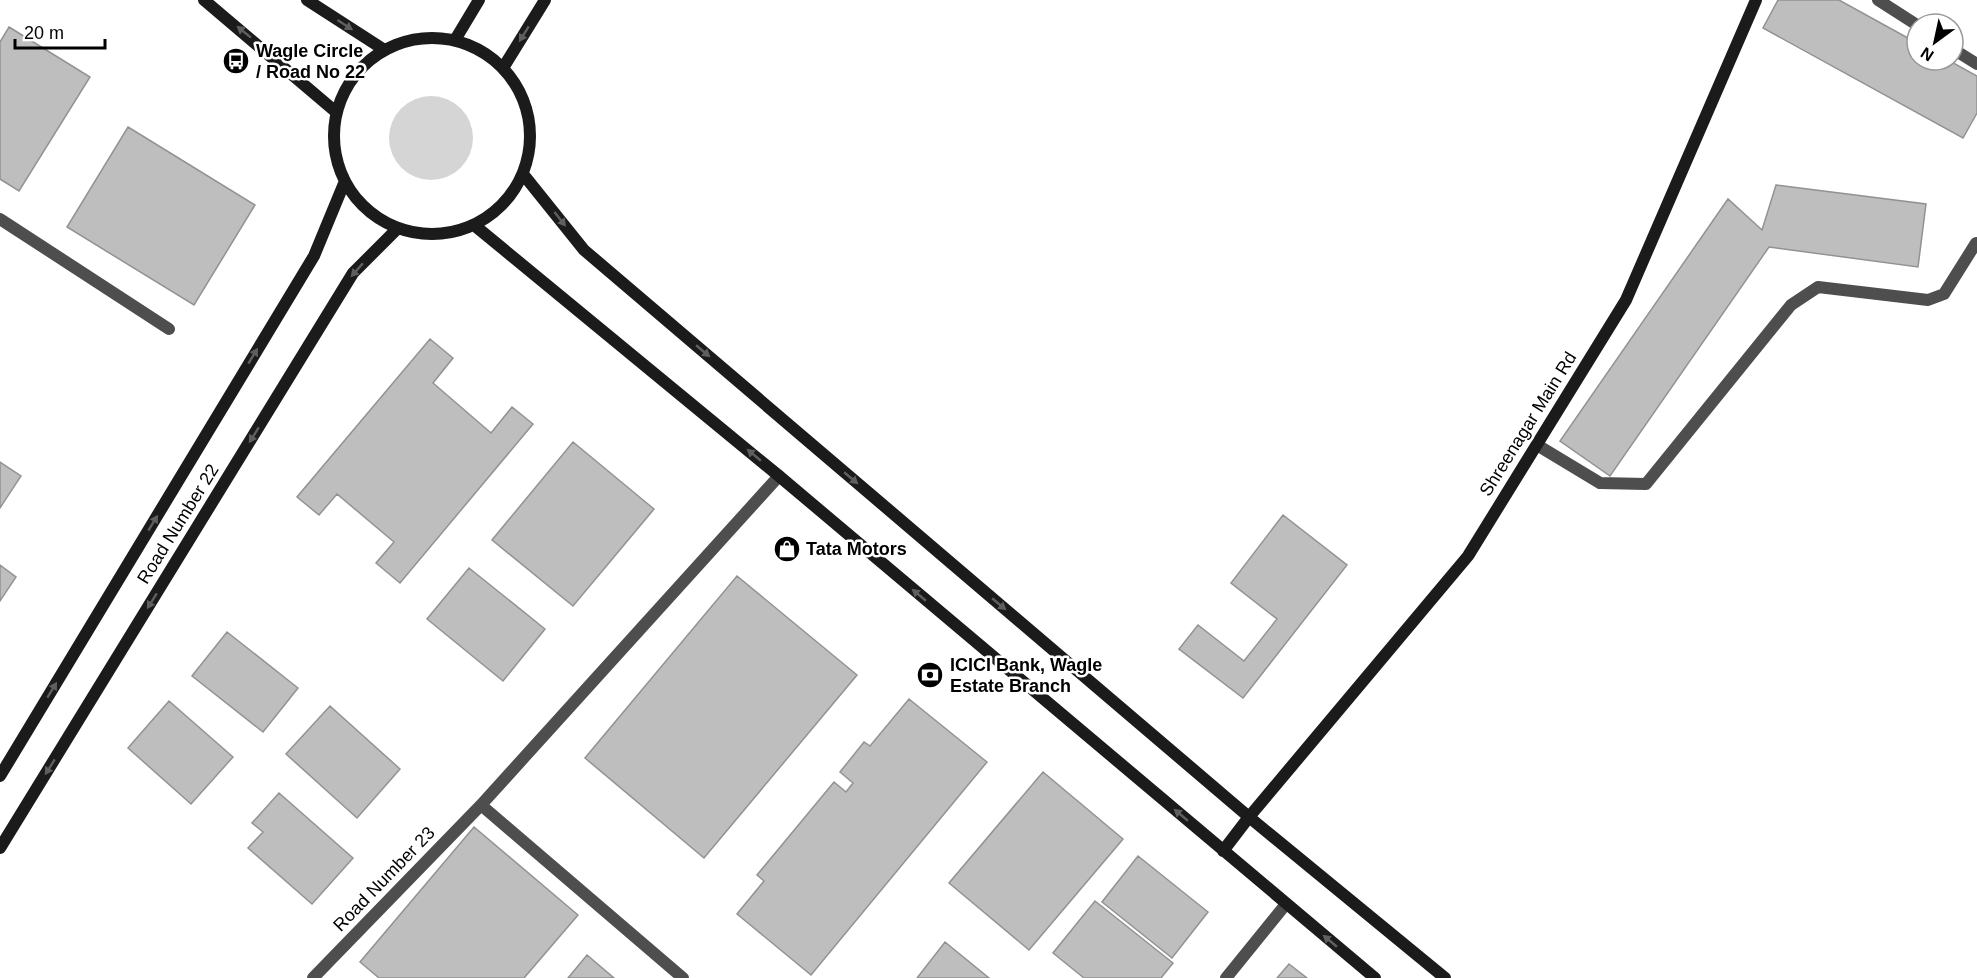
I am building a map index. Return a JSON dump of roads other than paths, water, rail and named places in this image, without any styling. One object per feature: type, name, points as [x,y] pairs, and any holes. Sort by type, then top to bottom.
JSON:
[{"type":"street","points":[[204,0],[336,112]]},
{"type":"street","points":[[307,0],[383,50]]},
{"type":"street","points":[[455,40],[479,0]]},
{"type":"street","points":[[503,68],[545,0]]},
{"type":"street","name":"Shreenagar Main Rd","points":[[1223,851],[1468,556],[1626,300],[1756,0]]},
{"type":"street","points":[[1878,0],[1905,18]]},
{"type":"street","points":[[418,38],[455,40],[481,50],[503,68],[520,91],[529,118],[530,146],[523,174],[511,195],[494,212],[474,225],[449,232],[432,233],[398,228],[376,217],[364,206],[345,181],[336,159],[333,135],[336,112],[346,87],[362,65],[383,50],[418,38]]},
{"type":"street","points":[[523,174],[584,250],[1249,817],[1445,978]]},
{"type":"street","name":"Road Number 22","points":[[0,776],[314,256],[345,181]]},
{"type":"street","points":[[0,219],[169,329]]},
{"type":"street","points":[[474,225],[779,476],[1375,978]]},
{"type":"street","name":"Road Number 22","points":[[0,848],[353,273],[398,228]]},
{"type":"street","points":[[1537,445],[1600,483],[1646,484],[1791,305],[1818,287],[1928,300],[1944,294],[1976,243]]},
{"type":"street","name":"Road Number 23","points":[[313,978],[481,805],[779,476]]},
{"type":"street","points":[[481,805],[682,978]]},
{"type":"street","points":[[1226,978],[1286,904]]},
{"type":"place","name":"Wagle Circle / Road No 22","points":[[236,61]]},
{"type":"place","name":"Tata Motors","points":[[787,549]]},
{"type":"place","name":"ICICI Bank, Wagle Estate Branch","points":[[930,675]]}]
